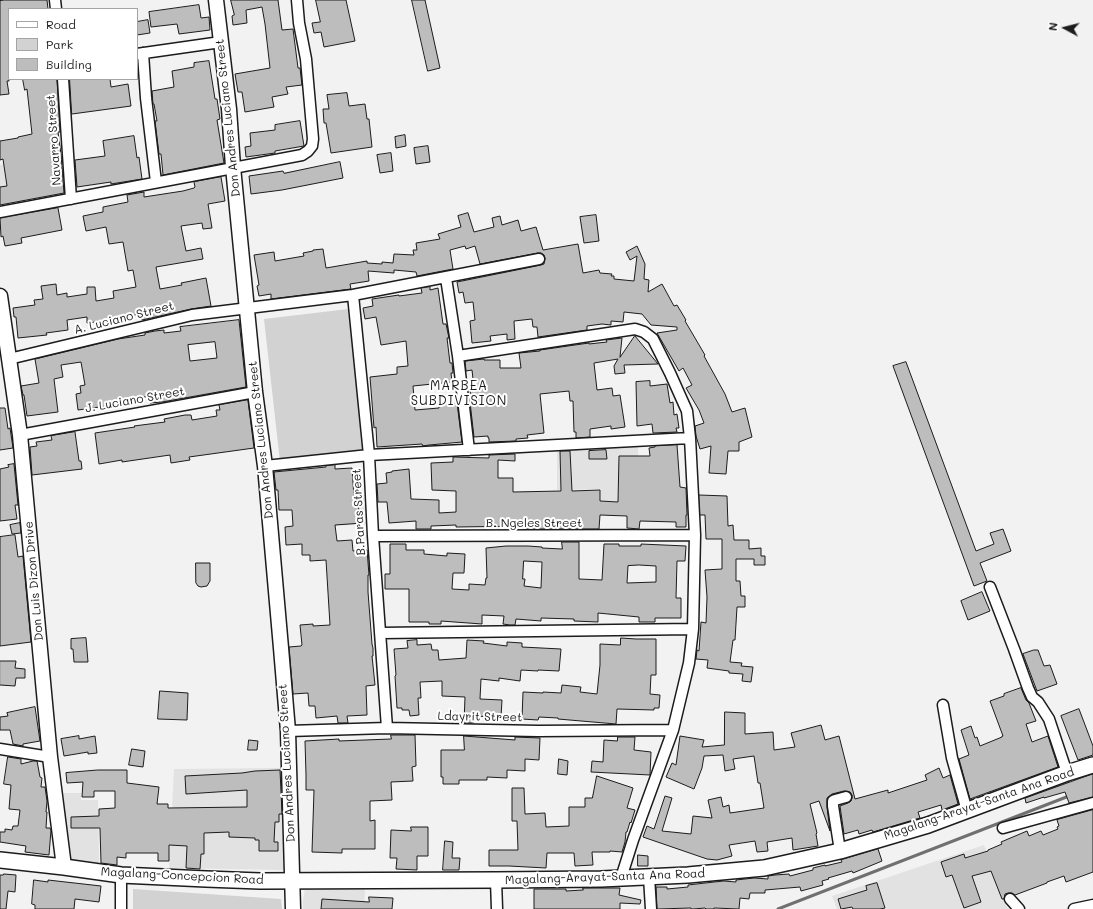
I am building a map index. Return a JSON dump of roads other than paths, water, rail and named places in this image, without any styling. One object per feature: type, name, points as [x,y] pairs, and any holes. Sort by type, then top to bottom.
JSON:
[{"type":"main road","name":"Magalang-Arayat-Santa Ana Road","points":[[293,881],[621,878],[688,875],[764,868],[840,851],[928,825],[1067,773],[1093,765]]},
{"type":"main road","name":"Magalang-Concepcion Road","points":[[0,860],[121,875],[206,880],[293,881]]},
{"type":"street","name":"Don Andres Luciano Street","points":[[216,0],[229,109],[233,167],[255,392],[265,466],[288,731],[293,909]]},
{"type":"street","points":[[0,212],[302,155],[308,151],[312,146],[312,132],[306,59],[299,23],[297,0]]},
{"type":"street","points":[[156,182],[140,54],[221,42]]},
{"type":"street","name":"Navarro Street","points":[[63,80],[71,199]]},
{"type":"street","name":"A. Luciano Street","points":[[9,359],[192,315],[352,295],[539,259]]},
{"type":"street","points":[[446,278],[458,356],[469,450]]},
{"type":"street","name":"B.Paras Street","points":[[352,295],[369,455],[373,536],[387,728]]},
{"type":"street","name":"Don Luis Dizon Drive","points":[[0,296],[20,434],[50,757],[64,867]]},
{"type":"street","points":[[458,356],[634,329],[644,332],[653,339],[687,411],[690,438],[695,535],[693,629],[689,663],[673,730],[633,840],[621,878]]},
{"type":"street","name":"J. Luciano Street","points":[[20,434],[255,392]]},
{"type":"street","points":[[265,466],[369,455],[690,438]]},
{"type":"street","name":"B. Ngeles Street","points":[[373,536],[695,535]]},
{"type":"street","points":[[990,587],[1032,697],[1038,702],[1049,718],[1067,773]]},
{"type":"street","points":[[381,633],[693,629]]},
{"type":"street","points":[[943,705],[952,758],[967,811]]},
{"type":"street","name":"Ldayrit Street","points":[[288,731],[387,728],[538,732],[673,730]]},
{"type":"street","points":[[0,750],[50,757]]},
{"type":"street","points":[[840,851],[833,801],[846,797]]},
{"type":"street","points":[[1003,828],[1093,803]]},
{"type":"street","points":[[121,875],[121,909]]},
{"type":"street","points":[[649,877],[651,909]]},
{"type":"street","points":[[496,880],[497,909]]},
{"type":"street","points":[[1010,899],[1019,909]]},
{"type":"street","points":[[1074,909],[1093,905]]},
{"type":"waterway","points":[[778,909],[1069,796]]},
{"type":"district","name":"MARBEA SUBDIVISION","points":[[459,394]]}]
